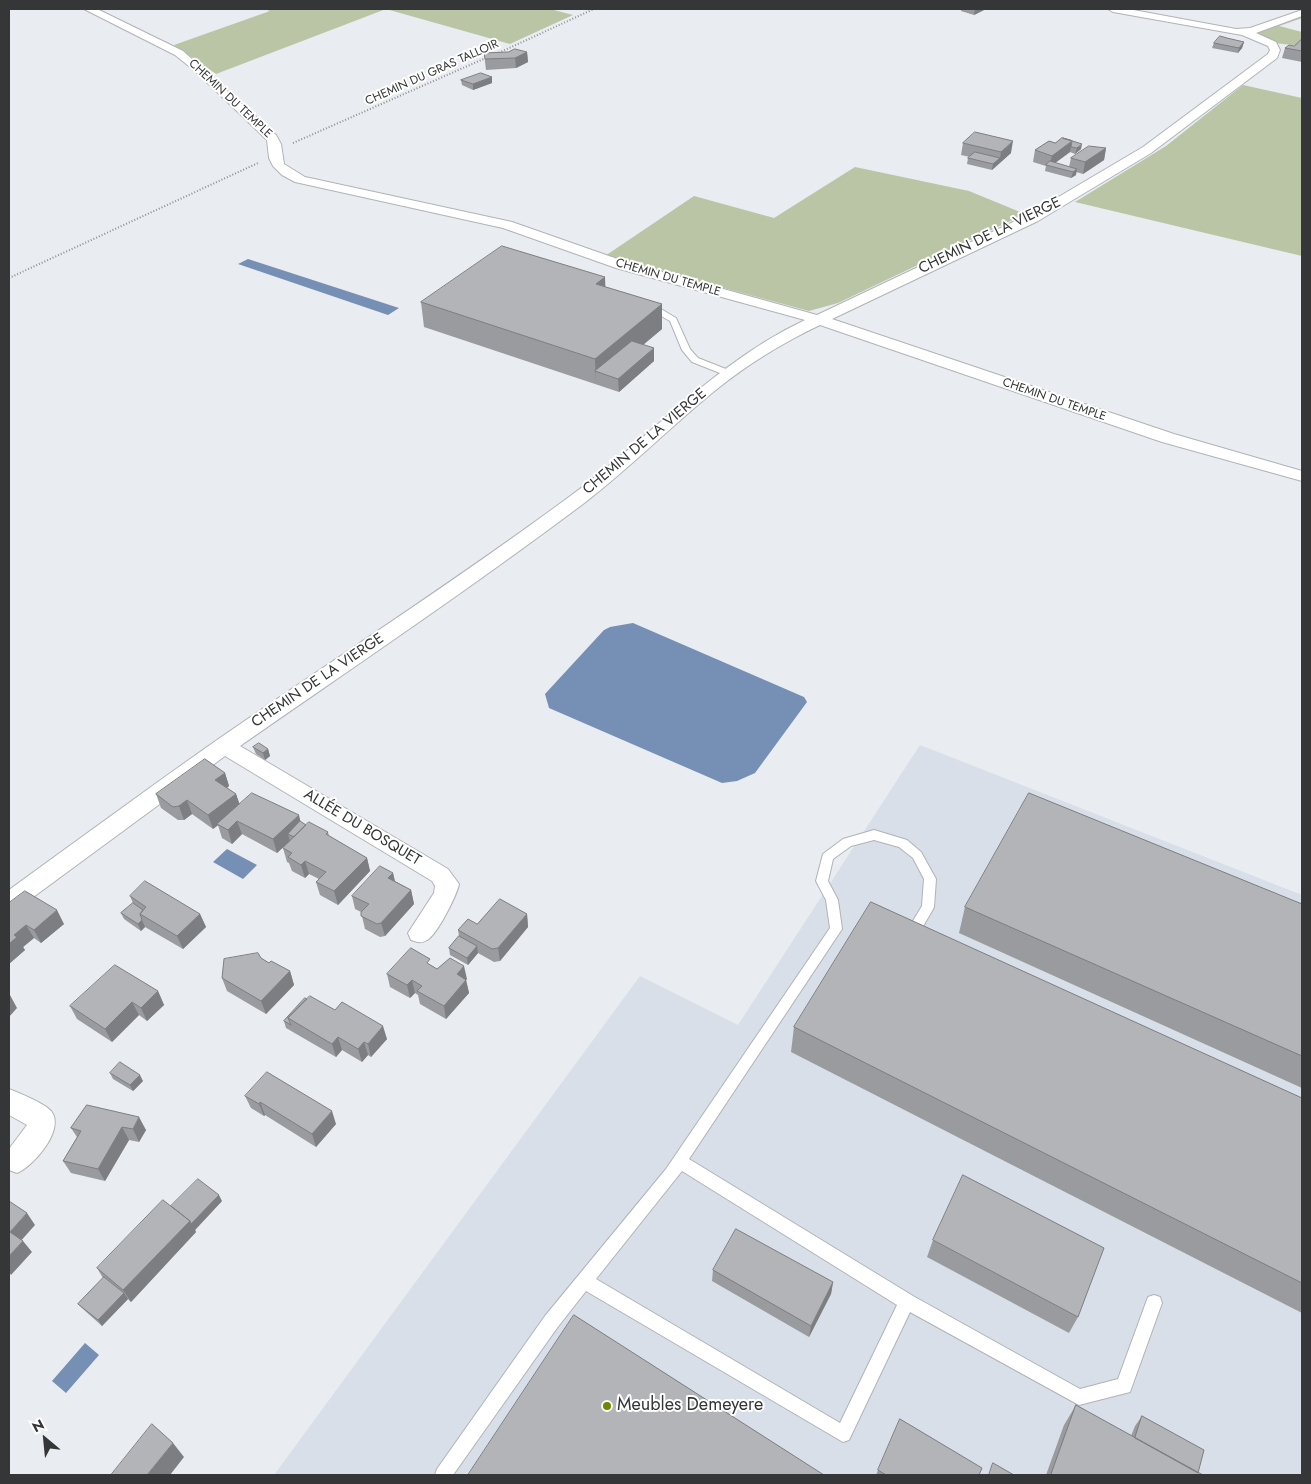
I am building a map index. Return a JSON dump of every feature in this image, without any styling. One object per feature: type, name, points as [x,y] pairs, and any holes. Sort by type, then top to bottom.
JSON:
[{"type":"street","name":"CHEMIN DU TEMPLE","points":[[89,9],[165,44],[186,58],[272,138],[276,146],[277,164],[284,171],[311,183],[492,221],[621,265],[820,320],[1151,433],[1302,476]]},
{"type":"street","points":[[1113,9],[1220,31],[1244,32],[1302,13]]},
{"type":"street","name":"CHEMIN DE LA VIERGE","points":[[9,902],[224,746],[463,582],[596,485],[728,373],[751,356],[820,320],[1017,227],[1147,150],[1273,56],[1275,50],[1272,44],[1244,32]]},
{"type":"street","name":"ALLÉE DU BOSQUET","points":[[224,746],[440,875],[447,884],[445,895],[420,934]]},
{"type":"street","points":[[9,1101],[41,1119],[40,1132],[17,1160]]},
{"type":"lane","points":[[640,302],[660,310],[673,320],[686,350],[695,360],[728,373]]},
{"type":"lane","points":[[443,1475],[551,1322],[679,1162],[836,929],[832,900],[822,881],[827,856],[847,842],[874,835],[903,843],[917,855],[930,879],[928,907],[911,934]]},
{"type":"lane","points":[[679,1162],[908,1302],[1079,1397],[1124,1386],[1154,1303]]},
{"type":"lane","points":[[584,1282],[843,1434],[908,1302]]},
{"type":"path","name":"CHEMIN DU GRAS TALLOIR","points":[[9,278],[275,153],[594,9]]},
{"type":"shaded area","points":[[920,745],[1302,895],[1302,1475],[274,1475],[640,976],[738,1025]]},
{"type":"green space","points":[[264,9],[386,9],[216,74],[174,45],[270,11]]},
{"type":"green space","points":[[386,9],[550,9],[573,15],[510,44]]},
{"type":"green space","points":[[1302,11],[1302,18],[1279,26],[1302,32],[1302,46],[1274,43],[1248,29]]},
{"type":"green space","points":[[1243,85],[1302,98],[1302,256],[1075,202],[1166,146]]},
{"type":"green space","points":[[855,167],[969,191],[1025,214],[838,303],[809,311],[605,256],[694,196],[774,218]]},
{"type":"water","points":[[248,259],[399,308],[388,315],[238,264]]},
{"type":"water","points":[[633,623],[804,697],[807,702],[755,773],[737,781],[722,783],[549,708],[545,694],[604,630],[610,627]]},
{"type":"water","points":[[227,849],[257,865],[243,879],[213,862]]},
{"type":"water","points":[[85,1343],[99,1355],[66,1393],[52,1381]]},
{"type":"building","points":[[1220,36],[1244,42],[1239,48],[1214,43]]},
{"type":"building","points":[[1302,39],[1302,51],[1285,48],[1289,45],[1294,46]]},
{"type":"building","points":[[515,49],[527,52],[515,58],[485,59],[484,53],[508,52]]},
{"type":"building","points":[[481,73],[492,77],[473,84],[461,80]]},
{"type":"building","points":[[975,132],[1013,141],[1001,152],[963,143]]},
{"type":"building","points":[[1062,138],[1072,141],[1052,156],[1035,150],[1049,141],[1055,143]]},
{"type":"building","points":[[1063,138],[1082,144],[1077,148],[1071,147],[1072,141]]},
{"type":"building","points":[[1089,146],[1106,148],[1085,162],[1071,158]]},
{"type":"building","points":[[975,152],[1000,158],[993,164],[968,158]]},
{"type":"building","points":[[1050,161],[1077,169],[1073,172],[1046,165]]},
{"type":"building","points":[[502,246],[605,277],[596,284],[662,304],[595,359],[421,302]]},
{"type":"building","points":[[632,341],[654,348],[618,379],[595,371]]},
{"type":"building","points":[[259,743],[268,749],[263,753],[253,747]]},
{"type":"building","points":[[205,759],[225,773],[215,780],[236,794],[208,815],[187,800],[179,806],[173,807],[156,794]]},
{"type":"building","points":[[252,793],[299,815],[273,839],[237,821],[228,830],[217,824]]},
{"type":"building","points":[[1029,793],[1302,904],[1302,1056],[965,907]]},
{"type":"building","points":[[300,821],[306,825],[294,837],[288,834]]},
{"type":"building","points":[[309,822],[328,832],[326,834],[367,858],[334,891],[316,882],[326,872],[305,861],[301,865],[288,857],[292,853],[283,848]]},
{"type":"building","points":[[380,866],[393,873],[388,878],[411,890],[381,923],[377,924],[361,916],[361,912],[369,904],[352,896]]},
{"type":"building","points":[[145,881],[200,914],[177,936],[140,914],[146,907],[130,896]]},
{"type":"building","points":[[25,891],[57,910],[34,930],[26,925],[14,935],[17,937],[9,944],[9,903]]},
{"type":"building","points":[[500,899],[527,914],[498,948],[492,949],[458,930],[468,919],[477,924]]},
{"type":"building","points":[[871,902],[1302,1098],[1302,1283],[794,1027]]},
{"type":"building","points":[[133,903],[143,910],[140,914],[142,920],[138,924],[121,913]]},
{"type":"building","points":[[459,936],[477,946],[467,958],[449,948]]},
{"type":"building","points":[[411,948],[430,959],[427,963],[437,969],[450,958],[464,966],[457,974],[466,980],[444,1006],[417,991],[422,986],[412,980],[407,985],[387,974]]},
{"type":"building","points":[[258,953],[261,958],[269,963],[271,961],[290,971],[261,1001],[222,978],[224,959]]},
{"type":"building","points":[[115,965],[158,991],[141,1008],[132,1002],[105,1029],[70,1006]]},
{"type":"building","points":[[310,996],[335,1010],[342,1002],[383,1026],[368,1044],[364,1042],[358,1049],[338,1037],[332,1044],[288,1018]]},
{"type":"building","points":[[305,998],[307,999],[288,1018],[291,1025],[284,1021]]},
{"type":"building","points":[[120,1062],[140,1075],[130,1085],[110,1073]]},
{"type":"building","points":[[267,1072],[332,1111],[312,1134],[260,1102],[259,1104],[245,1096]]},
{"type":"building","points":[[87,1105],[139,1117],[133,1129],[122,1127],[98,1169],[63,1161],[81,1131],[71,1128]]},
{"type":"building","points":[[963,1175],[1104,1248],[1078,1317],[933,1240]]},
{"type":"building","points":[[198,1179],[219,1195],[191,1224],[190,1221],[171,1206]]},
{"type":"building","points":[[163,1200],[190,1221],[123,1290],[97,1268]]},
{"type":"building","points":[[9,1201],[27,1213],[10,1232],[23,1241],[9,1256]]},
{"type":"building","points":[[736,1229],[833,1282],[811,1326],[713,1270]]},
{"type":"building","points":[[104,1277],[124,1293],[98,1320],[78,1304]]},
{"type":"building","name":"Meubles Demeyere","points":[[574,1315],[824,1475],[468,1475]]},
{"type":"building","points":[[1076,1405],[1203,1475],[1051,1475]]},
{"type":"building","points":[[1142,1416],[1204,1450],[1198,1473],[1135,1438]]},
{"type":"building","points":[[900,1419],[982,1468],[979,1475],[886,1475],[878,1470]]},
{"type":"building","points":[[152,1424],[173,1443],[147,1475],[111,1475]]},
{"type":"building","points":[[993,1463],[1014,1475],[989,1475]]},
{"type":"place","name":"Meubles Demeyere","points":[[607,1406]]}]
